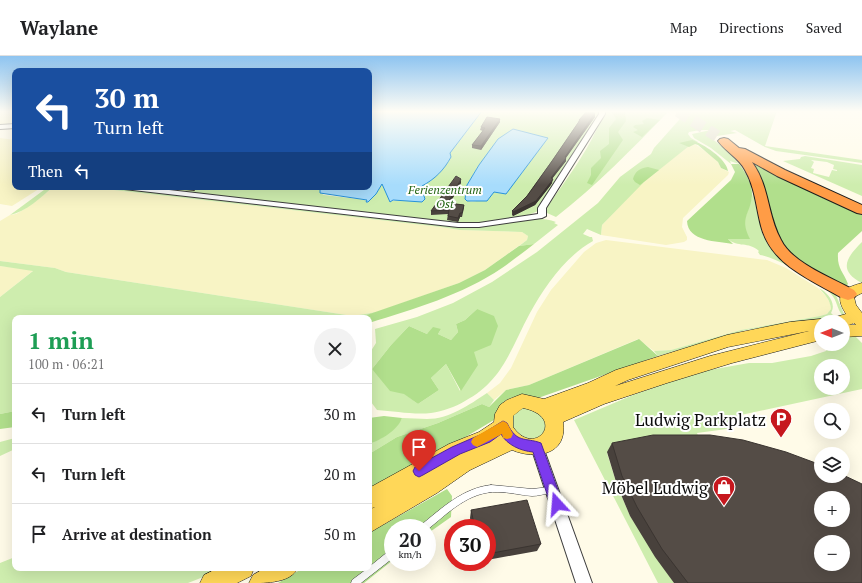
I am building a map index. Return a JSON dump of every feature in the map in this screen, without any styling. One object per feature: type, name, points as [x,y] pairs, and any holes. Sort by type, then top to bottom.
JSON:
[{"type":"highway","points":[[723,137],[862,202]]},
{"type":"highway","points":[[723,137],[781,173],[862,210]]},
{"type":"highway","points":[[723,137],[747,164],[755,176],[771,235],[777,247],[796,264],[848,294]]},
{"type":"main road","points":[[859,318],[849,308],[846,300],[848,294],[852,290],[862,288]]},
{"type":"main road","points":[[549,413],[594,388],[622,375],[727,341],[782,329],[814,325]]},
{"type":"main road","points":[[850,331],[862,330]]},
{"type":"main road","points":[[549,413],[690,368],[814,336]]},
{"type":"main road","points":[[530,401],[549,413],[555,426],[555,433],[551,440],[537,447],[524,446],[508,433],[502,419],[508,407],[514,403],[530,401]]},
{"type":"main road","points":[[372,497],[456,450],[486,438],[508,433]]},
{"type":"main road","points":[[372,520],[430,486],[508,433]]},
{"type":"main road","points":[[212,583],[237,571]]},
{"type":"main road","points":[[261,583],[282,571]]},
{"type":"street","points":[[150,190],[458,225],[479,225],[542,216],[542,208],[589,136]]},
{"type":"street","points":[[537,447],[584,583]]},
{"type":"lane","points":[[435,519],[458,501],[475,492],[492,489],[531,492],[552,490]]},
{"type":"lane","points":[[372,570],[384,560]]},
{"type":"lane","points":[[355,583],[370,571]]},
{"type":"shaded area","points":[[0,138],[12,140],[12,190],[37,190],[12,206],[0,204]]},
{"type":"shaded area","points":[[695,144],[712,156],[721,168],[729,172],[728,175],[683,218],[682,227],[687,240],[684,242],[666,245],[601,235],[602,225],[640,185],[689,145]]},
{"type":"shaded area","points":[[50,190],[114,190],[460,230],[522,232],[528,236],[527,240],[485,270],[459,283],[377,312],[359,315],[346,315],[66,272],[55,268],[0,261],[0,221],[23,210]]},
{"type":"shaded area","points":[[606,240],[767,260],[786,268],[818,288],[826,296],[830,303],[831,309],[827,314],[824,315],[814,315],[814,317],[741,330],[671,350],[654,351],[638,339],[529,385],[506,390],[494,400],[487,393],[500,383],[511,368],[537,312],[551,290],[584,252],[596,243]]},
{"type":"shaded area","points":[[0,266],[34,270],[0,297]]},
{"type":"green space","name":"Ferienzentrum Ost","points":[[463,136],[585,136],[538,211],[509,220],[457,223],[168,190],[320,190],[320,193],[324,195],[367,200],[376,194],[382,184],[390,201],[425,199],[422,186],[431,181]],"holes":[[[548,138],[506,194],[494,192],[484,198],[472,202],[465,199],[467,185],[479,165],[487,156]]]},
{"type":"green space","points":[[594,136],[645,136],[586,192],[556,217],[547,213],[546,209],[586,150]]},
{"type":"green space","points":[[609,136],[620,136],[623,140],[592,185],[587,183],[591,175],[591,168],[601,158],[600,151],[609,144]]},
{"type":"green space","points":[[665,136],[689,136],[698,142],[689,146],[644,182],[602,225],[601,235],[587,229],[583,234],[592,237],[593,241],[583,247],[565,263],[549,282],[530,313],[505,363],[489,384],[465,401],[440,411],[418,414],[377,410],[372,403],[372,369],[372,349],[376,343],[375,329],[417,317],[453,303],[492,282],[537,252],[598,203],[620,177],[651,154],[654,148]],"holes":[[[477,309],[474,352],[460,391],[446,364],[431,378],[439,390],[418,404],[372,369],[391,345],[409,326],[427,334],[441,329],[438,334],[451,340],[458,332],[456,324],[465,320]]]},
{"type":"green space","points":[[693,136],[719,136],[710,137],[731,154],[739,164],[730,161],[731,164],[711,148],[694,138]]},
{"type":"green space","points":[[745,136],[769,136],[765,146],[862,160],[862,163],[776,151],[765,147]]},
{"type":"green space","points":[[692,140],[708,148],[719,157],[723,161],[728,171],[721,168],[718,162],[698,145],[695,144],[689,147],[679,143]]},
{"type":"green space","points":[[805,156],[862,165],[862,196],[783,161],[800,159],[801,157]],"holes":[[[811,160],[827,162],[834,165],[833,169],[837,171],[832,170],[829,177],[813,173],[814,169],[811,168],[814,162]]]},
{"type":"green space","points":[[731,164],[739,164],[748,179],[751,188],[751,202],[745,221],[745,226],[750,239],[728,239],[733,244],[698,237],[692,233],[687,221],[731,180],[735,172]]},
{"type":"green space","points":[[756,165],[823,198],[862,215],[862,231],[838,253],[839,266],[848,284],[846,286],[801,265],[780,246],[753,166]]},
{"type":"green space","points":[[648,167],[659,170],[640,185],[635,182],[633,179],[637,172],[640,169]]},
{"type":"green space","points":[[44,190],[49,190],[22,211],[10,215]]},
{"type":"green space","points":[[114,190],[132,190],[455,227],[480,226],[534,219],[546,219],[556,222],[554,223],[558,225],[534,244],[519,246],[527,240],[528,236],[522,232],[460,230]]},
{"type":"green space","points":[[753,194],[762,233],[768,245],[787,264],[835,293],[844,314],[842,315],[840,313],[835,299],[831,294],[818,283],[776,260],[760,255],[758,252],[759,251],[751,246],[732,242],[728,239],[746,232],[744,222]]},
{"type":"green space","points":[[862,242],[862,283],[849,273],[847,263],[852,253]]},
{"type":"green space","points":[[534,244],[487,278],[454,294],[420,307],[372,322],[372,315],[367,315],[459,283],[485,270],[519,246]]},
{"type":"green space","points":[[0,261],[55,268],[66,272],[346,315],[12,315],[12,412],[0,414],[0,297],[33,271],[0,266]]},
{"type":"green space","points":[[819,288],[830,298],[833,305],[831,313],[833,315],[824,315],[827,314],[831,309],[830,302]]},
{"type":"green space","points":[[477,309],[494,316],[498,326],[491,345],[474,352],[478,365],[461,391],[446,364],[431,378],[439,390],[418,404],[404,394],[390,391],[372,369],[391,345],[409,326],[427,334],[433,327],[441,329],[438,334],[451,340],[458,332],[456,324],[465,320]]},
{"type":"green space","points":[[377,312],[368,315],[359,315]]},
{"type":"green space","points":[[814,317],[814,320],[746,330],[658,356],[654,351],[671,350],[741,330]]},
{"type":"green space","points":[[853,334],[862,343],[862,389],[850,392],[850,359],[814,359],[814,395],[834,395],[727,418],[734,428],[697,433],[702,445],[607,453],[617,485],[630,516],[674,583],[658,583],[574,420],[633,395],[698,372],[749,363],[772,363],[811,356],[826,351],[850,351],[850,335]]},
{"type":"green space","points":[[639,339],[658,356],[538,398],[523,396],[510,398],[500,405],[494,420],[372,489],[372,452],[397,437],[438,423],[482,404],[489,407],[506,390],[529,385]]},
{"type":"green space","points":[[487,393],[494,400],[489,407],[482,404],[438,423],[397,437],[372,452],[372,443],[397,426],[402,418],[427,419],[443,417]]},
{"type":"green space","points":[[523,407],[541,412],[548,427],[538,439],[526,439],[511,428],[510,417]]},
{"type":"green space","points":[[12,412],[12,427],[0,429],[0,414]]},
{"type":"green space","points":[[384,416],[402,418],[397,427],[379,440],[372,443],[372,418]]},
{"type":"green space","points":[[12,439],[12,450],[0,456],[0,442]]},
{"type":"green space","points":[[447,489],[452,496],[451,517],[444,519],[444,522],[436,528],[436,519],[394,519]]},
{"type":"green space","points":[[384,525],[384,567],[364,583],[278,583],[298,571],[372,571],[372,531]]},
{"type":"green space","points":[[12,558],[12,571],[216,572],[188,583],[0,583],[0,563]]},
{"type":"water","points":[[372,136],[463,136],[450,153],[451,157],[442,170],[422,186],[425,199],[422,202],[393,200],[390,202],[382,184],[376,194],[368,202],[366,202],[367,200],[320,193],[320,190],[372,190]]},
{"type":"water","points":[[503,136],[539,136],[548,138],[506,194],[494,192],[487,201],[467,201],[465,199],[467,185],[479,165],[498,139]]},
{"type":"building","points":[[479,136],[488,136],[481,146],[472,145]]},
{"type":"building","points":[[569,136],[580,136],[565,157],[566,158],[551,178],[553,179],[536,201],[513,212],[512,211],[527,196]]},
{"type":"building","points":[[456,176],[461,179],[448,203],[464,205],[462,213],[460,213],[458,218],[448,216],[449,210],[431,211]]},
{"type":"building","name":"Möbel Ludwig","points":[[653,435],[710,435],[743,440],[786,452],[814,462],[814,483],[850,483],[850,478],[862,484],[862,583],[688,583],[662,549],[637,507],[622,476],[612,443]]},
{"type":"building","points":[[527,500],[541,544],[496,552],[496,519],[473,519],[471,510]]},
{"type":"slow traffic","points":[[477,442],[493,434],[503,426],[507,434]]},
{"type":"place","name":"Ludwig Parkplatz","points":[[781,438]]},
{"type":"place","name":"Möbel Ludwig","points":[[724,506]]},
{"type":"route","points":[[419,471],[456,450],[486,438],[503,426],[512,440],[524,446],[537,447],[557,504]]}]
